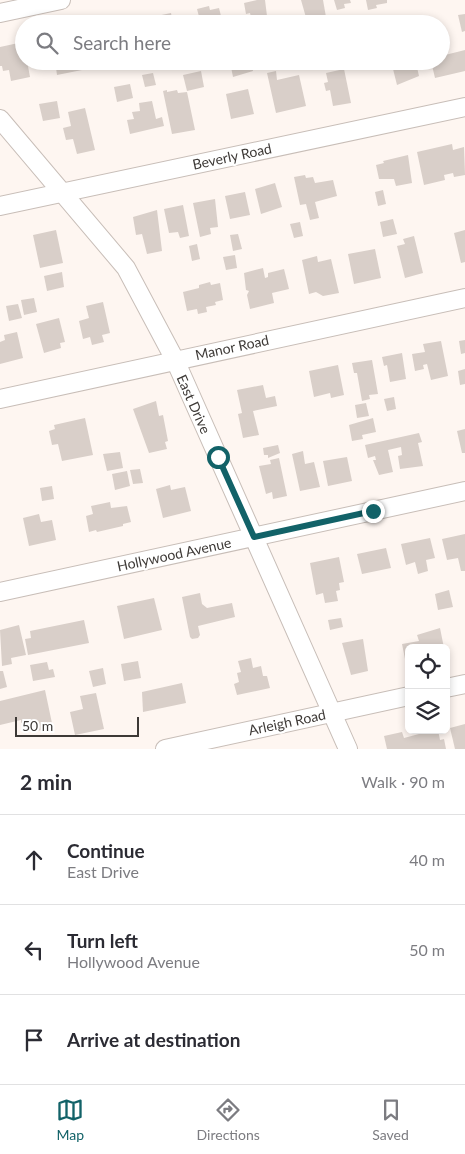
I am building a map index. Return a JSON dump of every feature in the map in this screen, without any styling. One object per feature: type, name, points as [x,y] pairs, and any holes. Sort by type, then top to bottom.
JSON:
[{"type":"street","points":[[0,13],[60,0]]},
{"type":"street","name":"Beverly Road","points":[[0,206],[465,107]]},
{"type":"street","name":"East Drive","points":[[0,119],[126,268],[174,360],[348,749]]},
{"type":"street","name":"Manor Road","points":[[0,399],[465,298]]},
{"type":"street","name":"Hollywood Avenue","points":[[0,592],[465,490]]},
{"type":"street","points":[[450,687],[465,684]]},
{"type":"street","name":"Arleigh Road","points":[[165,749],[405,697]]},
{"type":"building","points":[[265,0],[267,15],[246,14],[244,3]]},
{"type":"building","points":[[301,0],[323,0],[326,15],[305,15]]},
{"type":"building","points":[[334,0],[350,0],[351,3],[344,4],[345,8],[337,10]]},
{"type":"building","points":[[366,0],[387,0],[387,3],[376,5],[377,8],[368,10]]},
{"type":"building","points":[[209,6],[210,10],[219,8],[221,15],[199,15],[197,9]]},
{"type":"building","points":[[465,14],[465,31],[462,32],[458,15]]},
{"type":"building","points":[[15,44],[15,70],[29,70],[30,77],[11,81],[9,70],[3,71],[2,66],[0,66],[0,47]]},
{"type":"building","points":[[465,50],[465,71],[435,78],[433,70],[450,70],[450,54]]},
{"type":"building","points":[[56,70],[82,70],[57,75]]},
{"type":"building","points":[[232,70],[253,70],[253,71],[233,77]]},
{"type":"building","points":[[344,70],[351,103],[333,106],[330,90],[326,91],[324,83],[328,82],[326,73]]},
{"type":"building","points":[[393,70],[418,70],[419,76],[397,85]]},
{"type":"building","points":[[201,71],[204,87],[187,91],[183,75]]},
{"type":"building","points":[[276,71],[277,80],[299,75],[306,106],[276,113],[267,73]]},
{"type":"building","points":[[153,73],[156,85],[145,87],[142,75]]},
{"type":"building","points":[[130,84],[133,98],[117,102],[114,87]]},
{"type":"building","points":[[248,89],[254,114],[231,119],[226,94]]},
{"type":"building","points":[[167,90],[167,92],[177,90],[178,93],[187,92],[195,130],[172,134],[163,91]]},
{"type":"building","points":[[57,101],[60,118],[43,121],[39,104]]},
{"type":"building","points":[[152,101],[156,119],[162,117],[164,126],[130,134],[127,120],[134,119],[132,112],[140,111],[139,103]]},
{"type":"building","points":[[85,108],[95,150],[77,154],[73,139],[66,140],[63,128],[71,126],[68,112]]},
{"type":"building","points":[[452,144],[453,150],[464,147],[465,175],[454,177],[453,173],[444,175],[445,180],[424,185],[417,152]]},
{"type":"building","points":[[408,155],[412,183],[396,186],[394,179],[379,179],[376,165],[384,163],[383,161]]},
{"type":"building","points":[[305,175],[306,178],[313,177],[315,183],[333,180],[337,196],[315,202],[319,218],[310,220],[306,204],[300,205],[294,177]]},
{"type":"building","points":[[275,183],[282,207],[261,214],[255,189]]},
{"type":"building","points":[[383,190],[386,204],[378,206],[375,192]]},
{"type":"building","points":[[245,192],[250,215],[230,219],[225,196]]},
{"type":"building","points":[[215,199],[218,227],[210,228],[211,234],[200,237],[193,203]]},
{"type":"building","points":[[183,205],[189,236],[180,238],[178,232],[169,233],[164,209]]},
{"type":"building","points":[[157,210],[162,251],[147,254],[142,234],[136,235],[133,217]]},
{"type":"building","points":[[393,219],[397,234],[383,237],[380,222]]},
{"type":"building","points":[[300,222],[303,236],[294,238],[290,224]]},
{"type":"building","points":[[56,230],[63,263],[40,268],[33,235]]},
{"type":"building","points":[[465,230],[465,262],[461,263],[454,233]]},
{"type":"building","points":[[238,234],[242,249],[233,251],[230,235]]},
{"type":"building","points":[[414,236],[423,273],[405,278],[397,246],[405,244],[403,239]]},
{"type":"building","points":[[197,244],[200,259],[192,261],[189,246]]},
{"type":"building","points":[[375,249],[381,278],[354,284],[348,254]]},
{"type":"building","points":[[235,255],[237,268],[226,270],[223,257]]},
{"type":"building","points":[[317,256],[318,262],[331,259],[339,293],[323,296],[316,292],[309,294],[302,260]]},
{"type":"building","points":[[263,268],[265,278],[268,277],[268,273],[284,269],[289,289],[272,293],[274,303],[250,309],[247,295],[249,291],[246,290],[244,273]]},
{"type":"building","points":[[62,272],[64,287],[47,291],[44,276]]},
{"type":"building","points":[[210,282],[211,285],[220,283],[223,300],[215,302],[216,305],[206,307],[207,312],[198,314],[197,309],[187,311],[183,292],[199,288],[199,285]]},
{"type":"building","points":[[34,298],[37,312],[24,315],[21,300]]},
{"type":"building","points":[[103,302],[110,333],[102,335],[104,342],[92,345],[90,337],[83,339],[79,321],[89,318],[86,306]]},
{"type":"building","points":[[18,304],[22,318],[9,321],[6,306]]},
{"type":"building","points":[[59,318],[65,342],[60,343],[61,348],[44,353],[36,324]]},
{"type":"building","points":[[17,332],[23,358],[0,364],[0,342],[5,340],[4,335]]},
{"type":"building","points":[[465,340],[465,353],[461,354],[459,341]]},
{"type":"building","points":[[441,341],[448,376],[431,380],[427,364],[423,365],[424,369],[415,371],[412,354],[425,352],[423,344]]},
{"type":"building","points":[[402,353],[406,379],[390,382],[387,365],[384,366],[382,357]]},
{"type":"building","points":[[372,360],[378,394],[369,395],[370,399],[362,401],[357,373],[354,373],[352,363]]},
{"type":"building","points":[[338,365],[344,395],[331,398],[330,393],[314,397],[309,371]]},
{"type":"building","points":[[465,369],[465,384],[460,385],[458,371]]},
{"type":"building","points":[[263,385],[266,398],[275,396],[277,406],[253,411],[259,435],[243,438],[238,414],[242,413],[237,390]]},
{"type":"building","points":[[394,397],[396,409],[387,411],[384,399]]},
{"type":"building","points":[[156,401],[159,416],[163,415],[168,441],[165,442],[167,449],[149,453],[133,409]]},
{"type":"building","points":[[366,403],[369,416],[357,418],[355,405]]},
{"type":"building","points":[[85,418],[93,455],[62,461],[58,444],[52,445],[49,431],[55,429],[54,425]]},
{"type":"building","points":[[373,418],[376,432],[362,435],[363,439],[352,441],[349,425]]},
{"type":"building","points":[[465,429],[465,453],[462,453],[457,431]]},
{"type":"building","points":[[419,433],[422,442],[418,443],[423,466],[400,469],[398,456],[402,455],[401,447],[388,450],[393,472],[379,475],[373,460],[376,460],[375,456],[368,458],[365,445]]},
{"type":"building","points":[[278,445],[280,453],[268,458],[268,455],[264,455],[263,448]]},
{"type":"building","points":[[303,451],[305,464],[314,462],[320,487],[300,491],[292,454]]},
{"type":"building","points":[[120,452],[123,468],[107,471],[103,454]]},
{"type":"building","points":[[347,457],[352,481],[328,486],[323,461]]},
{"type":"building","points":[[279,458],[287,496],[273,499],[272,492],[266,494],[259,466],[271,464],[270,460]]},
{"type":"building","points":[[140,469],[143,483],[133,484],[130,470]]},
{"type":"building","points":[[127,471],[130,486],[115,490],[112,474]]},
{"type":"building","points":[[170,485],[171,490],[185,487],[191,511],[163,518],[156,489]]},
{"type":"building","points":[[52,486],[54,499],[42,501],[40,488]]},
{"type":"building","points":[[110,502],[111,508],[127,506],[131,522],[123,524],[123,526],[89,532],[86,516],[93,514],[91,506]]},
{"type":"building","points":[[39,514],[41,522],[52,520],[56,540],[29,546],[23,518]]},
{"type":"building","points":[[465,534],[465,571],[461,571],[458,558],[447,560],[442,539]]},
{"type":"building","points":[[430,538],[435,558],[426,560],[428,571],[418,574],[415,562],[406,565],[401,544]]},
{"type":"building","points":[[386,548],[391,568],[362,574],[357,554]]},
{"type":"building","points":[[339,557],[344,582],[339,583],[340,590],[336,591],[338,601],[325,603],[323,593],[316,595],[310,563]]},
{"type":"building","points":[[449,590],[453,607],[438,610],[435,594]]},
{"type":"building","points":[[200,593],[202,604],[207,608],[232,603],[235,617],[198,626],[200,635],[198,638],[192,639],[182,597]]},
{"type":"building","points":[[154,598],[162,630],[124,639],[117,606]]},
{"type":"building","points":[[341,618],[343,627],[330,630],[328,620]]},
{"type":"building","points":[[84,620],[89,643],[28,655],[25,639],[31,638],[30,631]]},
{"type":"building","points":[[19,625],[26,655],[11,658],[12,664],[2,666],[0,630]]},
{"type":"building","points":[[440,628],[443,644],[405,644],[405,659],[402,644],[419,641],[417,635]]},
{"type":"building","points":[[363,639],[368,671],[351,675],[342,643]]},
{"type":"building","points":[[251,658],[253,668],[261,666],[263,676],[267,676],[270,688],[237,695],[234,684],[239,682],[237,673],[241,672],[238,661]]},
{"type":"building","points":[[138,661],[141,678],[124,681],[121,664]]},
{"type":"building","points":[[47,662],[49,670],[53,669],[55,677],[33,681],[30,665]]},
{"type":"building","points":[[103,668],[106,684],[93,687],[89,671]]},
{"type":"building","points":[[0,671],[3,671],[7,687],[0,689]]},
{"type":"building","points":[[182,683],[186,703],[143,712],[142,692]]},
{"type":"building","points":[[45,690],[53,728],[37,731],[34,720],[21,723],[21,720],[0,725],[0,701]]},
{"type":"building","points":[[96,693],[104,729],[75,735],[70,712],[83,709],[80,696]]},
{"type":"building","points":[[465,724],[465,749],[455,749],[450,728]]},
{"type":"building","points":[[402,732],[404,738],[419,734],[439,734],[440,740],[444,739],[446,749],[387,749],[384,736]]},
{"type":"route","points":[[218,457],[254,537],[373,511]]}]
